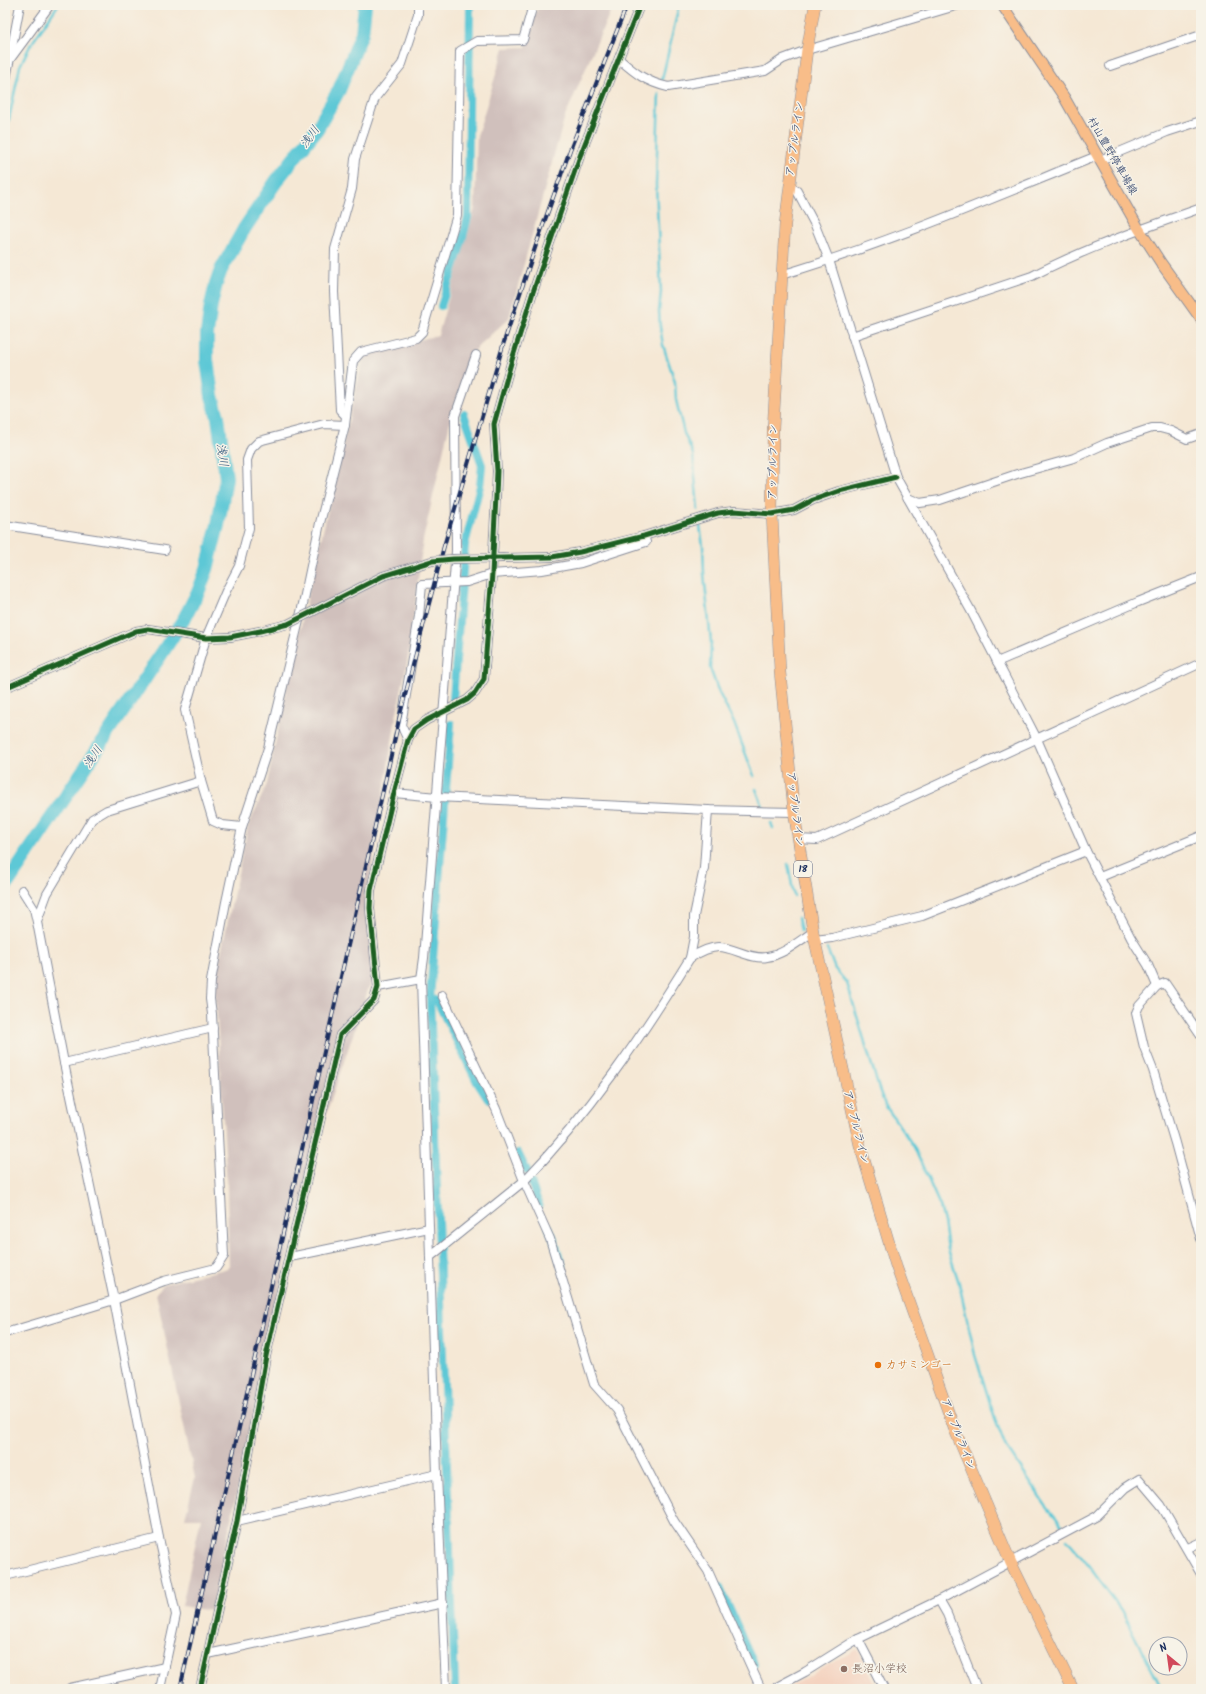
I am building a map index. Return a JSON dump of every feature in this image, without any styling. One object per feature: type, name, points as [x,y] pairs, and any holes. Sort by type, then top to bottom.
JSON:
[{"type":"highway","name":"アップルライン","points":[[815,5],[807,50],[789,186],[781,275],[773,429],[772,514],[780,672],[798,839],[813,936],[860,1146],[896,1266],[954,1428],[1011,1563],[1073,1689]]},
{"type":"main road","name":"村山豊野停車場線","points":[[1006,7],[1064,97],[1139,229],[1161,264],[1201,319]]},
{"type":"street","points":[[5,84],[20,5]]},
{"type":"street","points":[[9,61],[50,5]]},
{"type":"street","points":[[346,416],[340,410],[334,292],[335,249],[352,189],[355,159],[375,98],[402,64],[418,15],[418,5]]},
{"type":"street","points":[[5,1333],[114,1300],[164,1280],[216,1268],[224,1256],[213,1028],[210,999],[211,981],[242,827],[268,748],[303,604],[320,523],[345,425],[353,361],[361,352],[416,338],[422,332],[457,214],[460,51],[464,47],[477,41],[524,40],[534,5]]},
{"type":"street","points":[[200,1689],[237,1521],[266,1356],[340,1035],[374,1000],[378,987],[370,908],[371,890],[394,793],[408,740],[414,729],[427,720],[467,700],[475,693],[484,679],[492,574],[497,471],[494,424],[533,292],[580,156],[640,5]]},
{"type":"street","points":[[619,59],[642,78],[668,87],[765,71],[783,59],[807,50],[959,5]]},
{"type":"street","points":[[1110,66],[1201,35]]},
{"type":"street","points":[[781,275],[829,260],[1166,132],[1201,121]]},
{"type":"street","points":[[789,186],[797,191],[829,260],[895,468],[896,477],[970,609],[1037,739],[1086,851],[1131,938],[1148,965],[1157,986]]},
{"type":"street","points":[[852,336],[1032,276],[1057,263],[1139,229],[1201,208]]},
{"type":"street","points":[[446,1689],[437,1474],[433,1255],[429,1228],[421,979],[439,797],[444,711],[456,581],[455,416],[476,355]]},
{"type":"street","points":[[242,827],[222,825],[213,821],[200,781],[185,710],[206,638],[226,591],[239,566],[249,528],[247,460],[251,449],[259,442],[324,424],[345,425]]},
{"type":"street","points":[[908,498],[920,503],[940,500],[1017,474],[1074,458],[1107,443],[1152,428],[1160,428],[1171,431],[1187,439],[1201,434]]},
{"type":"street","points":[[5,688],[136,631],[152,630],[206,638],[230,637],[260,631],[288,624],[383,576],[432,561],[453,559],[552,557],[580,552],[644,536],[718,513],[734,511],[772,514],[794,510],[813,500],[839,491],[896,477]]},
{"type":"street","points":[[5,525],[165,550]]},
{"type":"street","points":[[408,740],[401,725],[419,616],[422,584],[456,581],[467,582],[492,574],[542,570],[581,563],[646,542],[644,536]]},
{"type":"street","points":[[997,662],[1201,577]]},
{"type":"street","points":[[798,839],[817,840],[1201,663]]},
{"type":"street","points":[[37,922],[47,894],[92,819],[107,810],[200,781]]},
{"type":"street","points":[[394,793],[439,797],[708,810],[794,812]]},
{"type":"street","points":[[433,1255],[524,1181],[538,1167],[587,1108],[652,1018],[690,958],[694,937],[694,916],[704,868],[708,810]]},
{"type":"street","points":[[1100,877],[1201,836]]},
{"type":"street","points":[[690,958],[700,952],[718,947],[766,958],[776,955],[813,936],[832,938],[922,916],[1086,851]]},
{"type":"street","points":[[22,890],[34,909],[37,922],[64,1063],[114,1300],[159,1538],[176,1616],[160,1689]]},
{"type":"street","points":[[378,987],[421,979]]},
{"type":"street","points":[[1201,1036],[1166,983],[1157,986],[1139,1006],[1136,1013],[1144,1047],[1153,1070],[1175,1143],[1201,1239]]},
{"type":"street","points":[[442,995],[496,1109],[524,1181],[550,1239],[594,1384],[617,1410],[674,1521],[708,1572],[761,1689]]},
{"type":"street","points":[[64,1063],[213,1028]]},
{"type":"street","points":[[290,1257],[429,1228]]},
{"type":"street","points":[[237,1521],[437,1474]]},
{"type":"street","points":[[773,1689],[805,1672],[858,1639],[1011,1563],[1097,1516],[1125,1488],[1139,1479],[1161,1505],[1188,1548],[1201,1574]]},
{"type":"street","points":[[5,1576],[159,1538]]},
{"type":"street","points":[[1188,1548],[1201,1542]]},
{"type":"street","points":[[939,1600],[947,1614],[977,1689]]},
{"type":"street","points":[[208,1654],[443,1603]]},
{"type":"street","points":[[858,1639],[884,1689]]},
{"type":"street","points":[[70,1688],[165,1667]]},
{"type":"shaded area","points":[[538,5],[613,5],[564,119],[509,318],[471,353],[452,413],[423,540],[408,657],[396,717],[367,895],[373,980],[369,987],[319,1135],[280,1285],[212,1611],[182,1606],[201,1518],[185,1518],[195,1478],[156,1293],[164,1284],[229,1268],[227,1186],[215,981],[248,827],[267,784],[288,682],[364,355],[438,335],[475,208],[477,136],[504,48],[526,47]]},
{"type":"shaded area","name":"長沼小学校","points":[[857,1649],[878,1689],[785,1689]]},
{"type":"waterway","points":[[5,138],[20,66],[30,46],[58,5]]},
{"type":"waterway","name":"浅川","points":[[5,887],[162,653],[185,617],[199,590],[207,569],[218,525],[226,478],[218,417],[212,396],[207,360],[207,334],[211,305],[216,284],[221,270],[244,229],[277,180],[317,129],[339,90],[362,33],[365,5]]},
{"type":"waterway","points":[[441,306],[460,248],[468,217],[470,5]]},
{"type":"waterway","points":[[662,80],[679,5]]},
{"type":"waterway","points":[[659,93],[656,185],[661,292],[659,311],[660,327],[663,345],[675,382],[676,400],[684,433],[693,454],[698,510]]},
{"type":"waterway","points":[[453,699],[465,544],[480,486],[482,465],[464,414]]},
{"type":"waterway","points":[[700,526],[711,642],[710,668],[719,693],[734,723],[754,776]]},
{"type":"waterway","points":[[451,724],[430,998],[455,1689]]},
{"type":"waterway","points":[[756,789],[764,809]]},
{"type":"waterway","points":[[771,823],[773,828]]},
{"type":"waterway","points":[[788,864],[794,896]]},
{"type":"waterway","points":[[798,918],[801,931]]},
{"type":"waterway","points":[[827,949],[835,969],[847,983],[885,1105],[914,1147],[940,1206],[948,1249],[959,1283],[975,1355],[995,1419],[1005,1445],[1046,1506],[1063,1526]]},
{"type":"waterway","points":[[430,998],[437,1001],[477,1082],[488,1099]]},
{"type":"waterway","points":[[518,1153],[527,1171]]},
{"type":"waterway","points":[[531,1182],[539,1205]]},
{"type":"waterway","points":[[549,1228],[562,1266]]},
{"type":"waterway","points":[[1067,1539],[1083,1558],[1121,1610],[1162,1689]]},
{"type":"waterway","points":[[720,1587],[754,1664]]},
{"type":"railway","points":[[180,1689],[401,711],[444,546],[504,342],[536,245],[570,150],[627,5]]},
{"type":"cycle path","points":[[200,1689],[237,1521],[266,1356],[340,1035],[374,1000],[378,987],[370,908],[371,890],[394,793],[408,740],[414,729],[427,720],[467,700],[475,693],[484,679],[492,574],[497,471],[494,424],[533,292],[580,156],[640,5]]},
{"type":"cycle path","points":[[5,688],[136,631],[148,629],[206,638],[230,637],[260,631],[288,624],[383,576],[432,561],[453,559],[552,557],[580,552],[644,536],[718,513],[734,511],[772,514],[794,510],[813,500],[839,491],[896,477]]},
{"type":"place","name":"カサミンゴー","points":[[878,1365]]},
{"type":"place","name":"長沼小学校","points":[[844,1669]]}]
